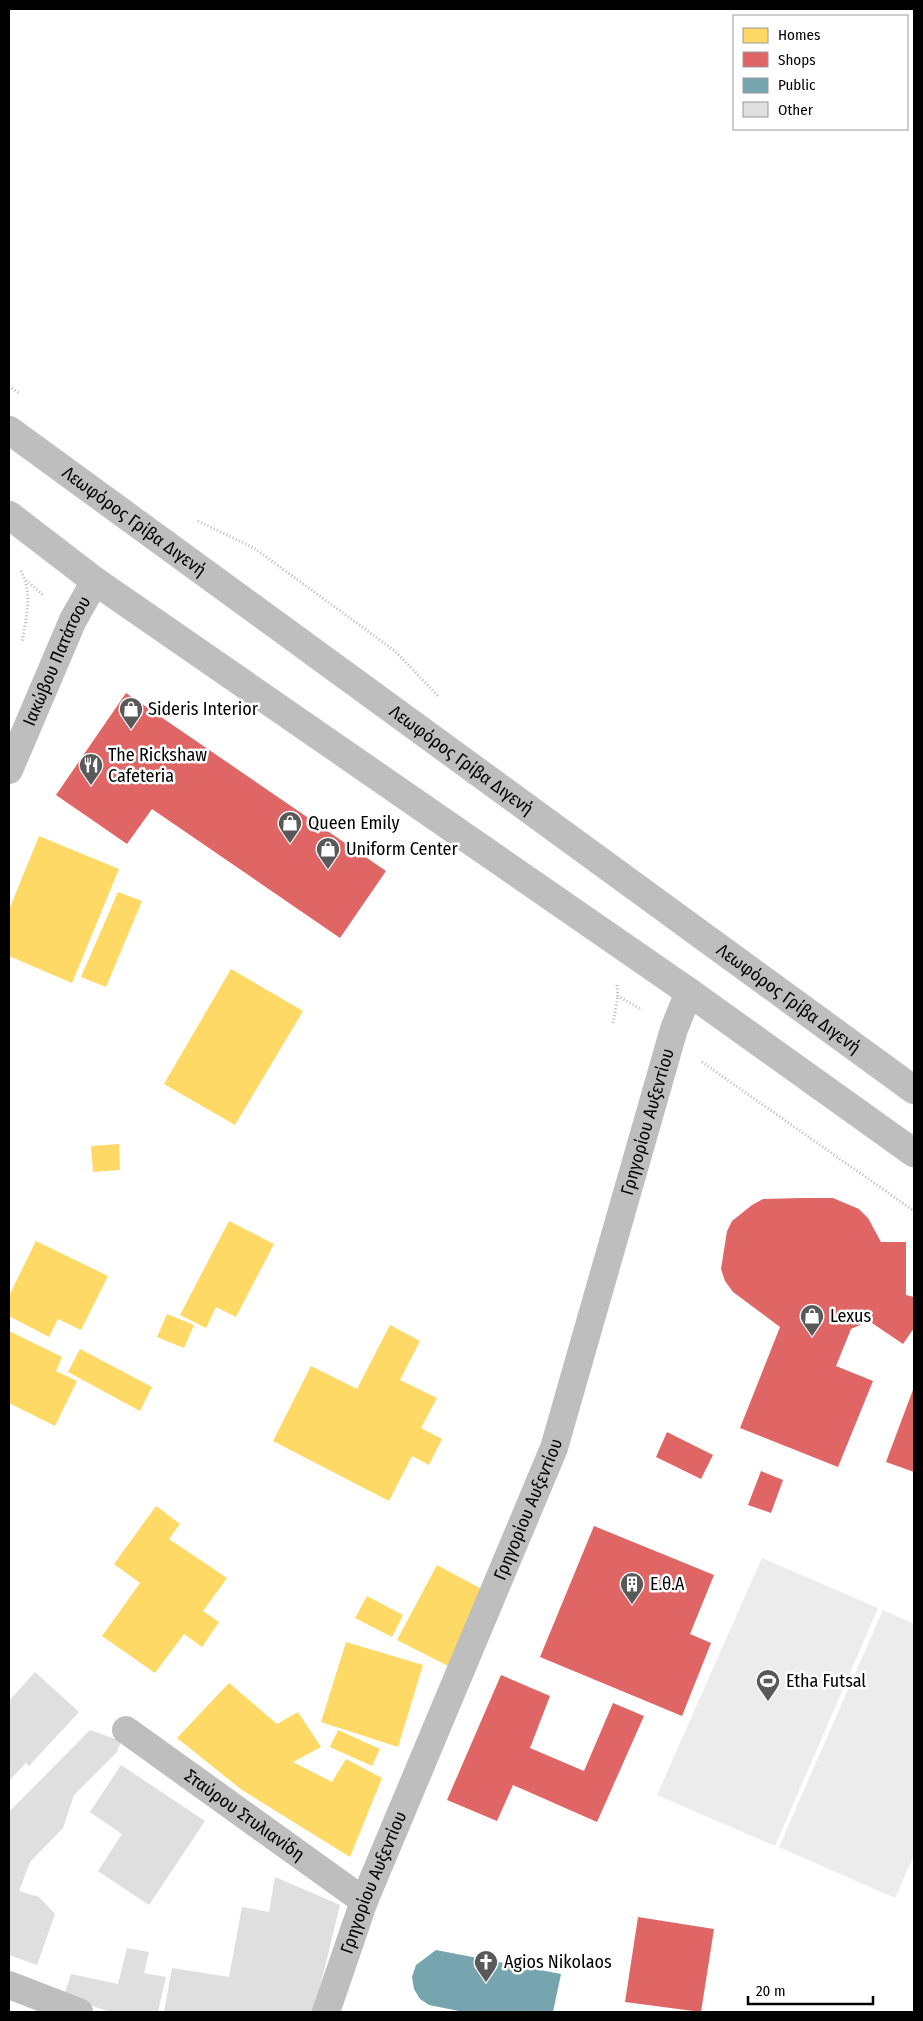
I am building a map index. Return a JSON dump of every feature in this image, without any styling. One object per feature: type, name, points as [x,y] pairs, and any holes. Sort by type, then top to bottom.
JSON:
[{"type":"main road","name":"Λεωφόρος Γρίβα Διγενή","points":[[9,430],[914,1090]]},
{"type":"main road","points":[[9,515],[95,581],[689,992],[914,1153]]},
{"type":"main road","name":"Ιακώβου Πατάτσου","points":[[9,770],[73,620],[95,581]]},
{"type":"main road","name":"Γρηγορίου Αυξεντίου","points":[[326,2012],[364,1901],[554,1448],[674,1029],[689,992]]},
{"type":"main road","name":"Σταύρου Στυλιανίδη","points":[[126,1730],[364,1901]]},
{"type":"main road","points":[[9,1985],[80,2012]]},
{"type":"path","points":[[18,567],[26,580],[28,610],[22,642]]},
{"type":"path","points":[[613,1023],[618,996]]},
{"type":"path","points":[[704,1063],[914,1211]]},
{"type":"shaded area","name":"Etha Futsal","points":[[762,1558],[878,1608],[775,1846],[657,1795]]},
{"type":"shaded area","name":"Etha Futsal","points":[[883,1610],[914,1624],[914,1855],[895,1898],[779,1847]]},
{"type":"building: Homes","points":[[39,836],[119,869],[72,983],[9,956],[9,910]]},
{"type":"building: Homes","points":[[118,892],[142,901],[106,987],[81,977]]},
{"type":"building: Homes","points":[[231,969],[303,1011],[235,1125],[164,1084]]},
{"type":"building: Homes","points":[[119,1144],[120,1170],[93,1172],[91,1146]]},
{"type":"building: Homes","points":[[229,1221],[274,1244],[236,1317],[216,1307],[206,1328],[180,1315]]},
{"type":"building: Homes","points":[[36,1241],[108,1276],[81,1330],[58,1319],[49,1337],[9,1316],[9,1296]]},
{"type":"building: Homes","points":[[167,1314],[194,1325],[184,1348],[157,1337]]},
{"type":"building: Homes","points":[[390,1325],[420,1341],[400,1380],[437,1398],[421,1428],[442,1439],[429,1465],[412,1456],[389,1501],[273,1441],[311,1366],[357,1389]]},
{"type":"building: Homes","points":[[9,1331],[62,1357],[56,1371],[77,1381],[55,1426],[9,1403]]},
{"type":"building: Homes","points":[[80,1349],[152,1387],[140,1411],[68,1372]]},
{"type":"building: Homes","points":[[156,1506],[180,1524],[169,1539],[227,1578],[203,1611],[219,1622],[202,1647],[184,1634],[155,1673],[102,1636],[140,1583],[114,1564]]},
{"type":"building: Homes","points":[[437,1565],[489,1593],[450,1667],[397,1640]]},
{"type":"building: Homes","points":[[367,1596],[403,1615],[392,1637],[355,1618]]},
{"type":"building: Homes","points":[[346,1642],[423,1665],[398,1747],[321,1722]]},
{"type":"building: Homes","points":[[229,1683],[277,1724],[298,1712],[321,1747],[293,1762],[332,1782],[346,1759],[382,1778],[350,1857],[242,1790],[177,1738]]},
{"type":"building: Homes","points":[[338,1730],[380,1749],[372,1766],[330,1747]]},
{"type":"building: Shops","points":[[126,693],[386,871],[340,938],[152,809],[127,844],[56,795]]},
{"type":"building: Shops","name":"Lexus","points":[[833,1198],[859,1209],[868,1218],[881,1242],[906,1242],[906,1295],[914,1297],[914,1328],[903,1344],[869,1321],[851,1329],[836,1366],[873,1381],[838,1467],[740,1428],[780,1327],[733,1292],[725,1281],[721,1269],[727,1231],[732,1221],[763,1199]]},
{"type":"building: Shops","points":[[914,1387],[914,1472],[886,1462]]},
{"type":"building: Shops","points":[[667,1432],[713,1455],[701,1479],[656,1457]]},
{"type":"building: Shops","points":[[761,1471],[783,1480],[771,1513],[748,1505]]},
{"type":"building: Shops","name":"Ε.θ.Α","points":[[594,1526],[714,1575],[690,1634],[711,1643],[682,1716],[540,1657]]},
{"type":"building: Shops","points":[[501,1675],[550,1696],[530,1748],[584,1771],[613,1703],[644,1716],[597,1822],[513,1785],[497,1821],[447,1800]]},
{"type":"building: Shops","points":[[638,1917],[714,1929],[701,2012],[625,2002]]},
{"type":"building: Public","name":"Agios Nikolaos","points":[[436,1950],[561,1974],[553,2012],[464,2012],[429,2005],[420,1999],[414,1989],[412,1977],[416,1965]]},
{"type":"building: Other","points":[[35,1672],[79,1712],[29,1766],[26,1763],[9,1781],[9,1701]]},
{"type":"building: Other","points":[[90,1730],[121,1741],[117,1752],[74,1795],[63,1828],[30,1862],[19,1891],[39,1897],[55,1914],[37,1965],[9,1955],[9,1812]]},
{"type":"building: Other","points":[[121,1765],[205,1821],[149,1905],[98,1871],[122,1834],[90,1812]]},
{"type":"building: Other","points":[[275,1877],[340,1905],[314,2012],[164,2012],[172,1968],[229,1977],[242,1907],[269,1912]]},
{"type":"building: Other","points":[[127,1948],[149,1952],[144,1973],[166,1977],[158,2012],[110,2012],[64,1996],[71,1974],[118,1984]]},
{"type":"place","name":"Sideris Interior","points":[[131,730]]},
{"type":"place","name":"The Rickshaw Cafeteria","points":[[91,786]]},
{"type":"place","name":"Queen Emily","points":[[290,844]]},
{"type":"place","name":"Uniform Center","points":[[328,870]]},
{"type":"place","name":"Lexus","points":[[812,1337]]},
{"type":"place","name":"Ε.θ.Α","points":[[632,1605]]},
{"type":"place","name":"Etha Futsal","points":[[768,1702]]},
{"type":"place","name":"Agios Nikolaos","points":[[486,1983]]}]
